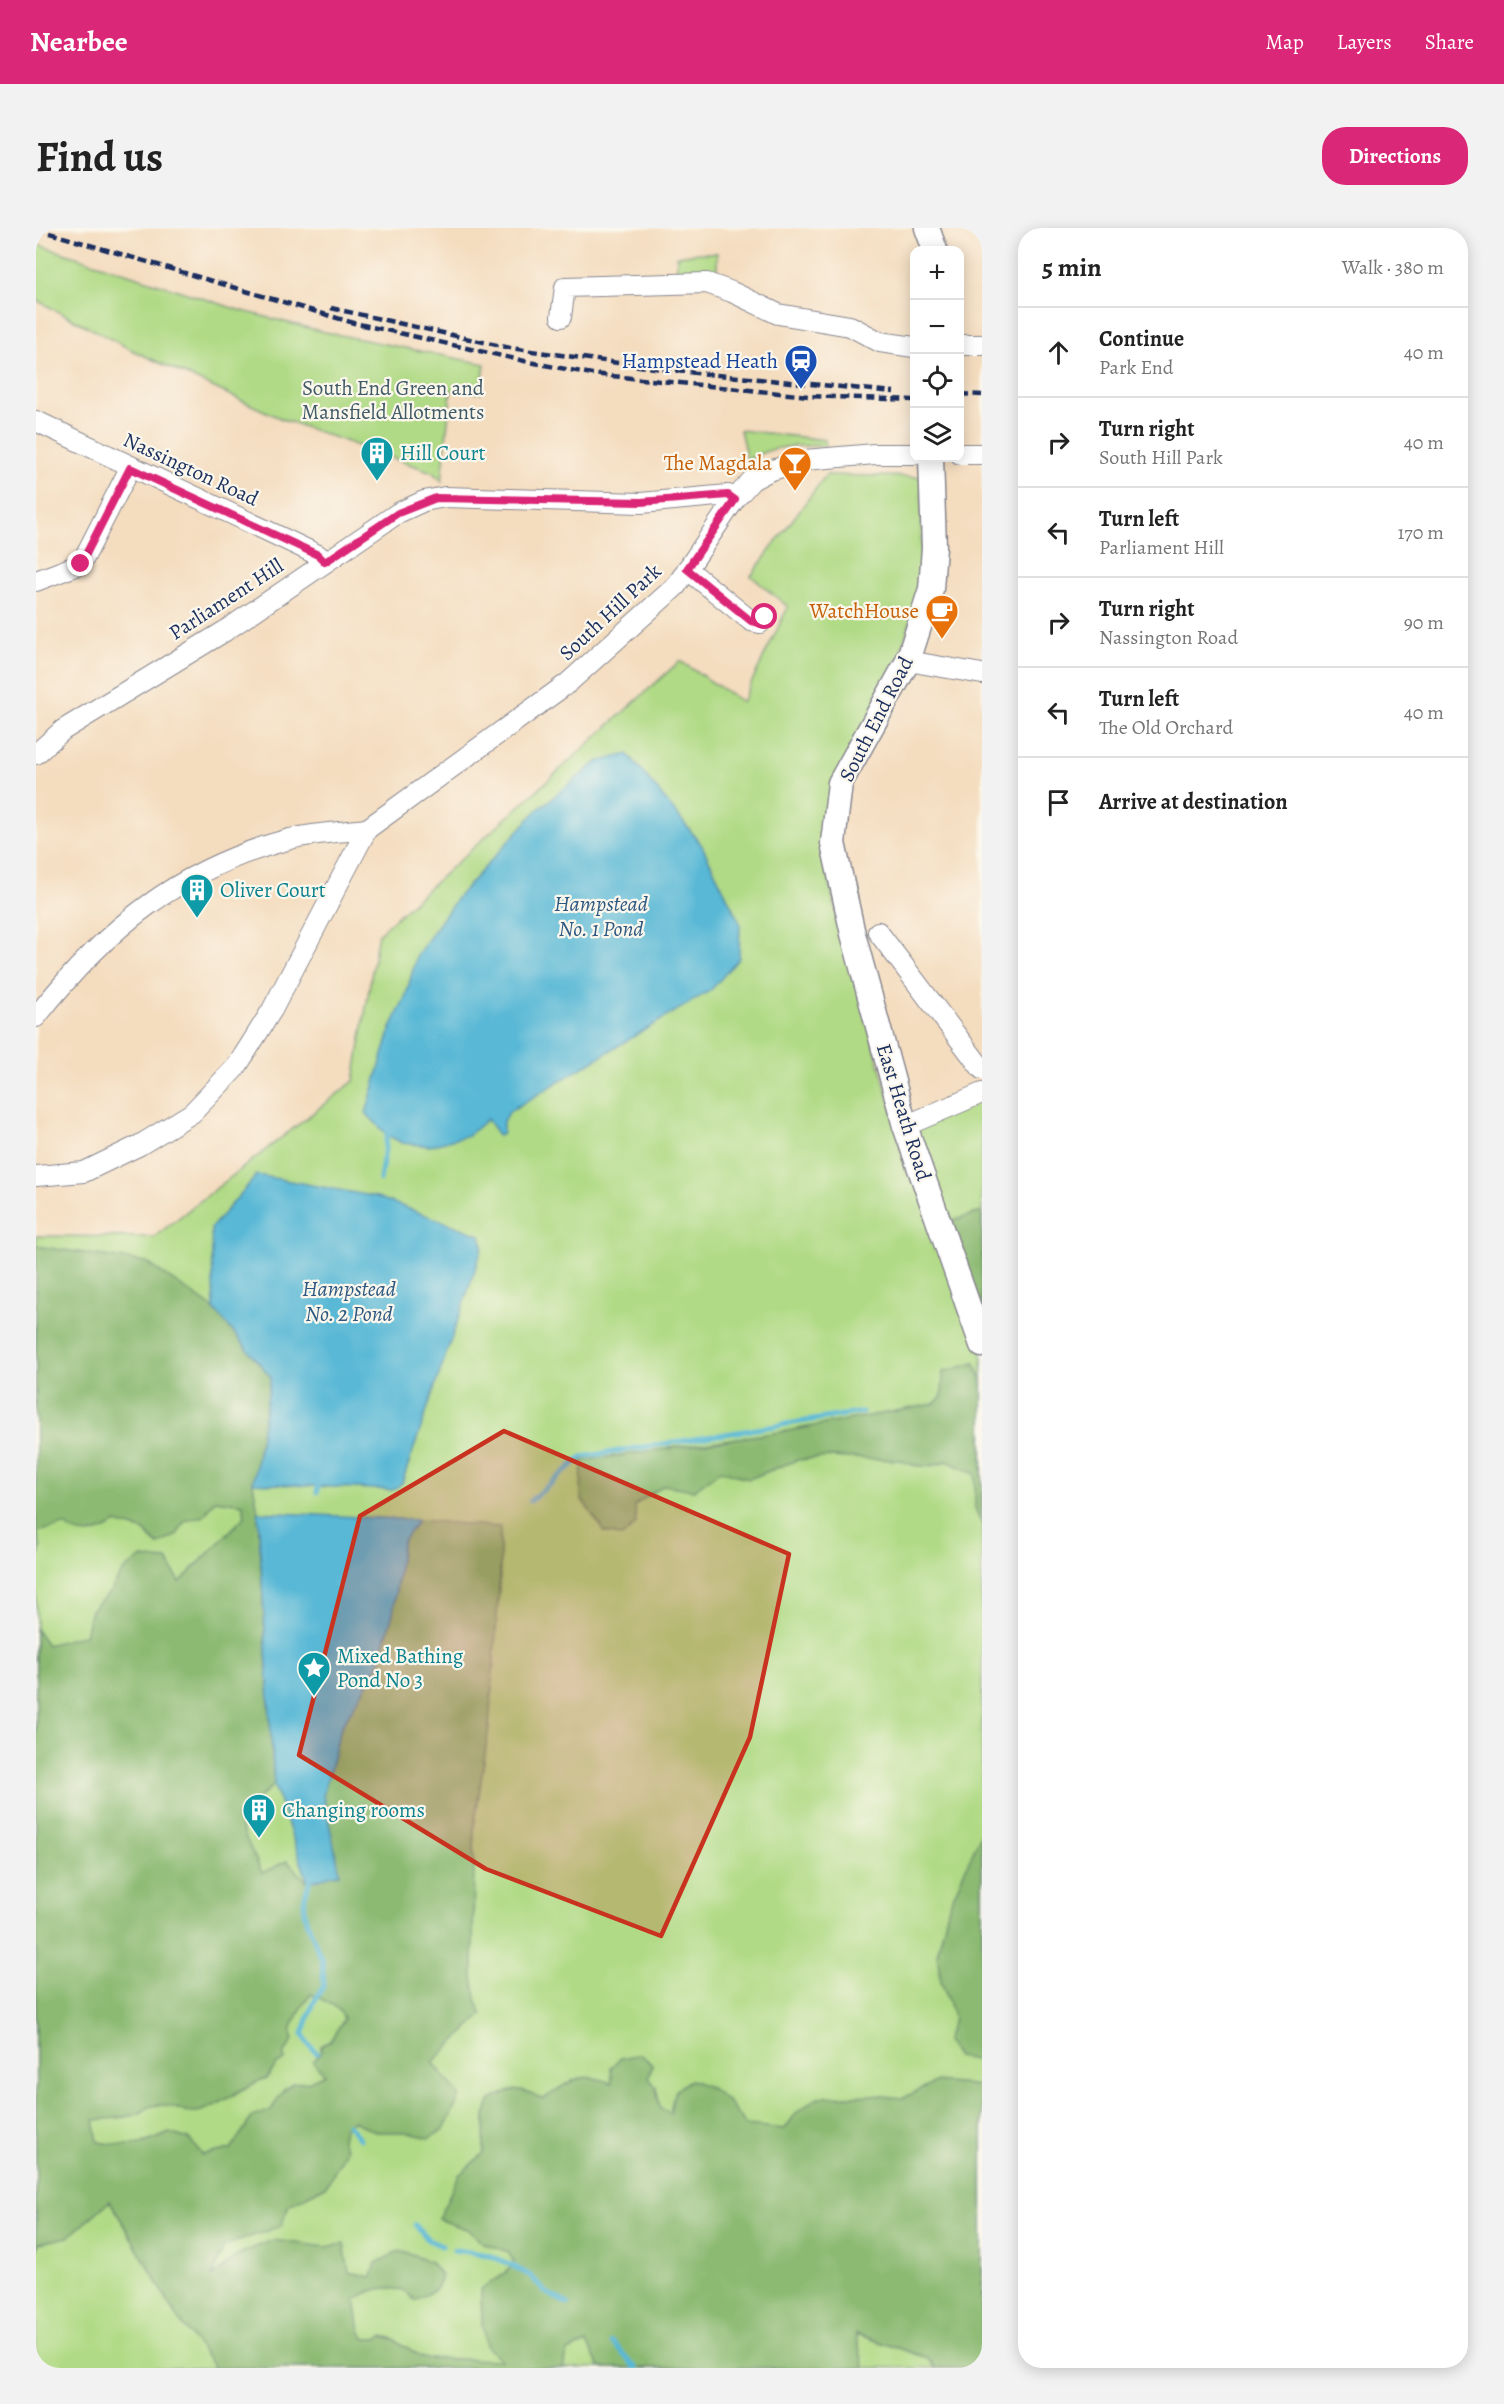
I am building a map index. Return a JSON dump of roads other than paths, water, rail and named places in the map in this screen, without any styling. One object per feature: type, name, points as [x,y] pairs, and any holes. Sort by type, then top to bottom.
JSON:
[{"type":"street","points":[[927,228],[933,246]]},
{"type":"street","points":[[561,317],[565,287],[706,284],[732,292],[778,314],[850,326],[880,342],[910,346]]},
{"type":"street","points":[[964,345],[982,345]]},
{"type":"street","name":"Nassington Road","points":[[36,421],[130,468],[318,555],[325,562]]},
{"type":"street","name":"South Hill Park","points":[[367,829],[568,683],[676,586],[735,500],[752,480],[769,471],[805,460],[875,454],[910,454]]},
{"type":"street","points":[[964,454],[982,454]]},
{"type":"street","name":"South End Road","points":[[841,875],[833,843],[840,783],[908,661],[931,589],[934,547],[931,462]]},
{"type":"street","points":[[36,581],[81,564],[130,468]]},
{"type":"street","name":"Parliament Hill","points":[[36,754],[63,730],[225,631],[398,513],[436,498],[641,502],[728,495],[735,500]]},
{"type":"street","points":[[687,569],[751,621],[760,623],[765,617]]},
{"type":"street","points":[[908,661],[982,674]]},
{"type":"street","points":[[36,1017],[96,948],[157,896],[213,865],[291,839],[367,829]]},
{"type":"street","points":[[36,1176],[84,1172],[140,1145],[192,1113],[237,1066],[266,1019],[367,829]]},
{"type":"street","name":"East Heath Road","points":[[841,875],[853,934],[905,1126],[982,1345]]},
{"type":"street","points":[[878,932],[982,1069]]},
{"type":"street","points":[[905,1126],[982,1093]]},
{"type":"water","name":"Hampstead No. 1 Pond","points":[[628,754],[701,844],[740,923],[739,958],[711,990],[510,1111],[503,1121],[503,1133],[498,1135],[487,1119],[469,1135],[430,1146],[402,1143],[387,1135],[366,1113],[391,1028],[406,995],[417,955],[457,898],[536,811],[597,762]]},
{"type":"water","name":"Hampstead No. 2 Pond","points":[[257,1175],[377,1197],[480,1235],[483,1246],[402,1483],[393,1490],[253,1483],[271,1377],[214,1309],[211,1228]]},
{"type":"water","name":"Mixed Bathing Pond No 3","points":[[258,1512],[418,1520],[402,1542],[393,1613],[378,1666],[341,1727],[323,1796],[340,1873],[308,1882],[274,1785]]},
{"type":"waterway","points":[[380,1180],[387,1135],[392,1131]]},
{"type":"waterway","points":[[530,1501],[582,1457],[862,1412]]},
{"type":"waterway","points":[[317,1492],[318,1478]]},
{"type":"waterway","points":[[311,1877],[305,1896],[304,1913],[322,1961],[324,1985],[314,2002],[303,2034],[308,2044],[317,2053]]},
{"type":"waterway","points":[[348,2125],[360,2139]]},
{"type":"waterway","points":[[415,2225],[428,2240],[442,2246]]},
{"type":"waterway","points":[[454,2250],[489,2255],[509,2264],[531,2276],[545,2292],[568,2304]]},
{"type":"waterway","points":[[612,2342],[636,2368]]},
{"type":"railway","points":[[36,229],[354,323],[529,362],[592,374],[808,396],[910,400]]},
{"type":"railway","points":[[331,308],[510,348],[676,371],[894,392]]},
{"type":"railway","points":[[964,394],[982,395]]},
{"type":"place","name":"Hampstead Heath","points":[[801,390]]},
{"type":"place","name":"Hill Court","points":[[377,482]]},
{"type":"place","name":"The Magdala","points":[[795,492]]},
{"type":"place","name":"WatchHouse","points":[[942,640]]},
{"type":"place","name":"Oliver Court","points":[[197,919]]},
{"type":"place","name":"Mixed Bathing Pond No 3","points":[[314,1697]]},
{"type":"place","name":"Changing rooms","points":[[259,1839]]},
{"type":"park label","name":"South End Green and Mansfield Allotments","points":[[393,400]]}]
